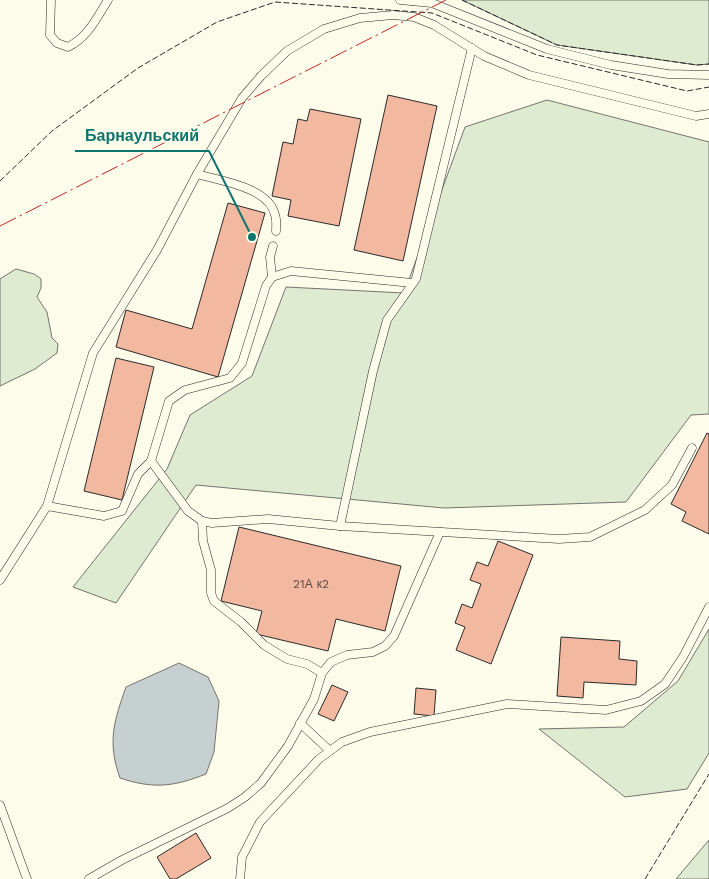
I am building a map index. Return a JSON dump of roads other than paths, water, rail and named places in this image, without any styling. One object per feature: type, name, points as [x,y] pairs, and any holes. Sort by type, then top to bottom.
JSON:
[{"type":"lane","points":[[51,0],[50,36],[57,43],[68,47],[79,42],[87,34],[108,0]]},
{"type":"lane","points":[[400,0],[432,3],[547,49],[611,65],[668,74],[709,75]]},
{"type":"lane","points":[[0,580],[46,506],[92,353],[157,250],[197,174],[242,98],[287,51],[324,29],[360,18],[393,15],[414,17],[434,25],[484,56],[529,76],[696,116],[709,114]]},
{"type":"lane","points":[[340,526],[373,371],[387,320],[416,279],[472,48]]},
{"type":"lane","points":[[197,174],[248,188],[261,196],[271,204],[276,216],[276,231]]},
{"type":"lane","points":[[272,277],[270,257],[273,246]]},
{"type":"lane","points":[[46,506],[104,516],[122,511],[138,474],[151,461],[169,401],[185,390],[230,378],[242,363],[266,286],[272,277],[291,271],[412,284]]},
{"type":"lane","points":[[151,461],[188,511],[202,521],[212,523],[268,519],[340,526],[559,539],[590,536],[645,510],[672,485],[692,448]]},
{"type":"lane","points":[[202,521],[203,540],[211,570],[211,593],[214,601],[241,622],[264,645],[288,659],[308,664],[322,674]]},
{"type":"lane","points":[[89,879],[122,860],[228,808],[262,783],[288,746],[314,699],[322,674],[331,662],[347,655],[373,652],[385,646],[394,636],[440,532]]},
{"type":"lane","points":[[240,879],[242,857],[260,822],[318,759],[342,742],[370,732],[498,705],[606,710],[641,701],[665,684],[683,657],[709,607]]},
{"type":"lane","points":[[300,723],[330,751]]},
{"type":"lane","points":[[0,805],[27,879]]},
{"type":"place","name":"Барнаульский","points":[[252,237]]}]
